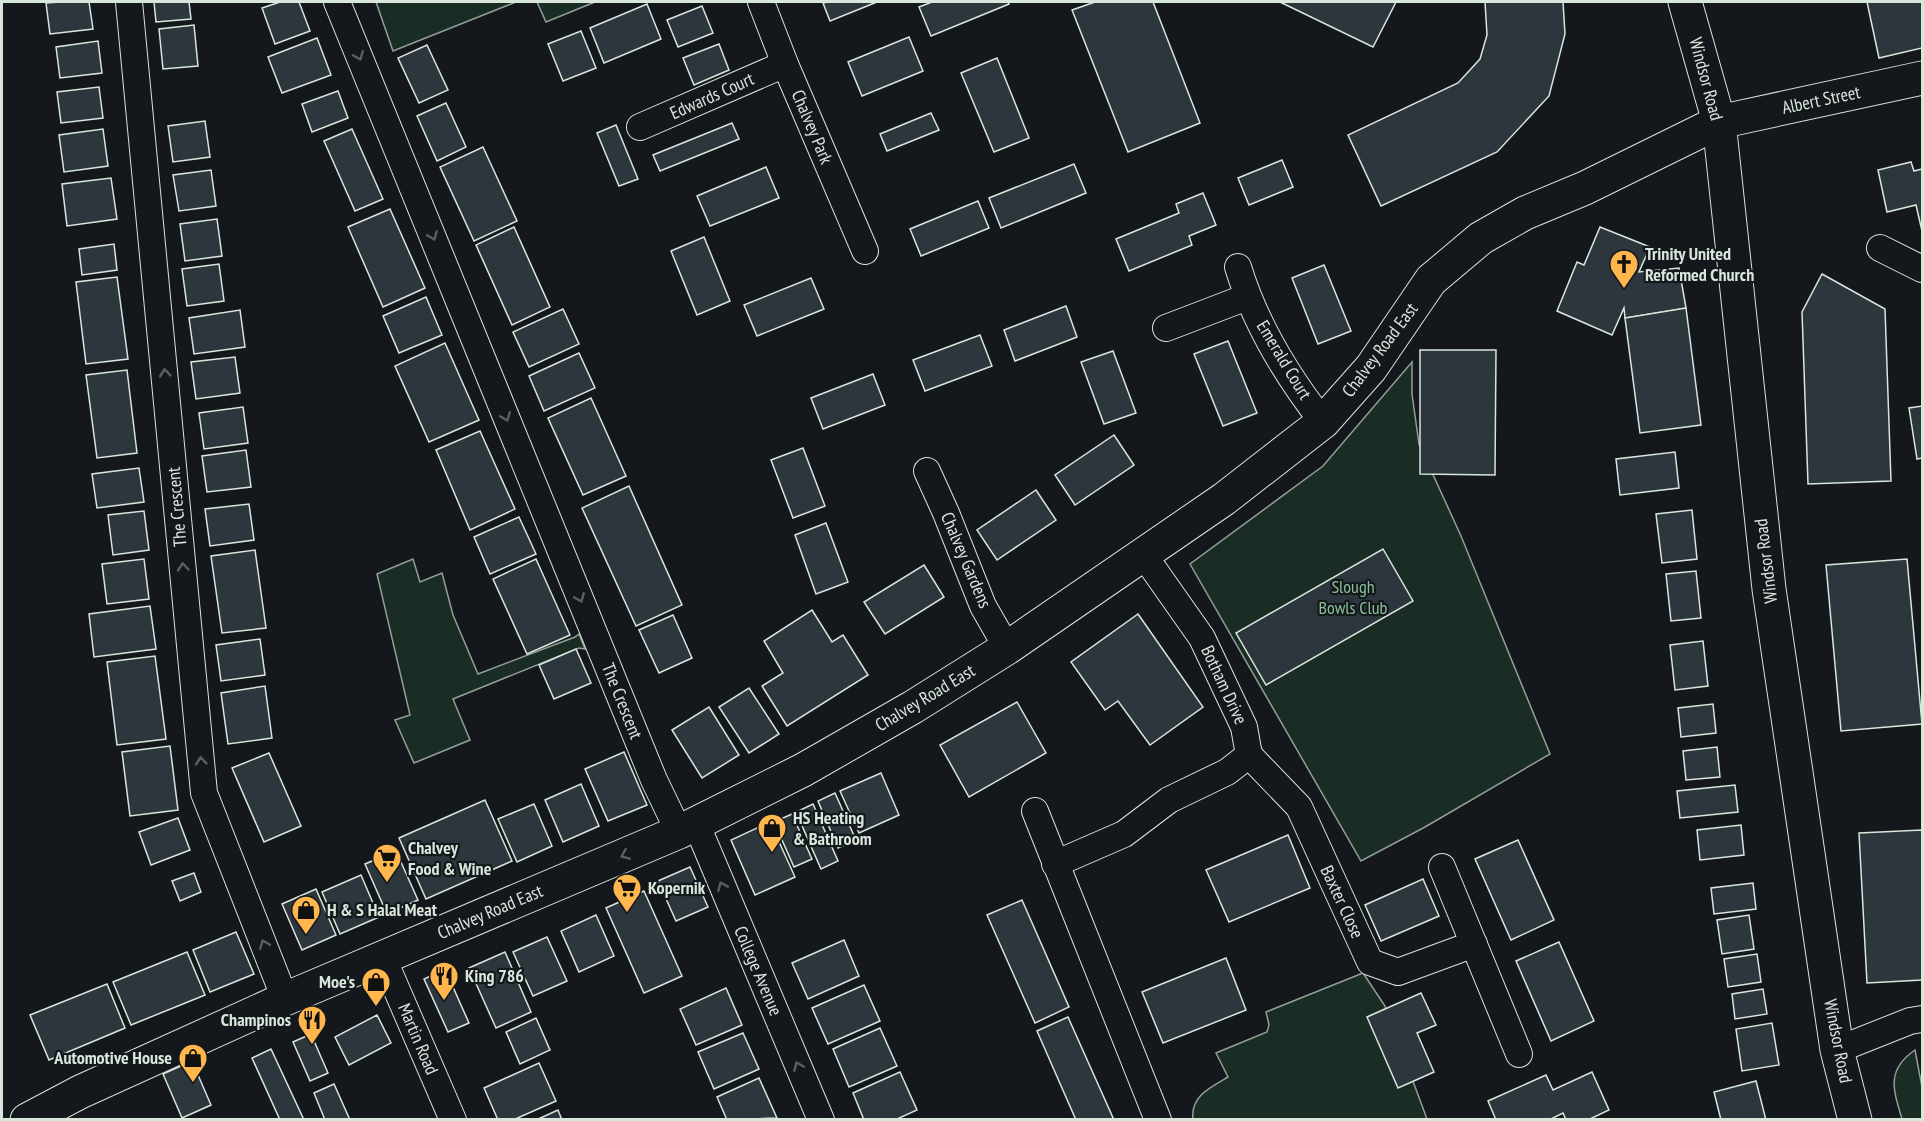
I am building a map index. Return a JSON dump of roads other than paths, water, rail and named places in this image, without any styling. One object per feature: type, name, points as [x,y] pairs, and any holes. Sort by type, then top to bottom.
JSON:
[{"type":"street","name":"The Crescent","points":[[129,2],[204,794],[285,999]]},
{"type":"street","name":"The Crescent","points":[[337,2],[649,768],[687,828]]},
{"type":"street","name":"Chalvey Park","points":[[761,2],[865,251]]},
{"type":"street","name":"Windsor Road","points":[[1685,2],[1719,122],[1769,589],[1837,1050],[1855,1119]]},
{"type":"street","name":"Edwards Court","points":[[640,127],[785,64]]},
{"type":"street","name":"Albert Street","points":[[1719,122],[1923,78]]},
{"type":"street","name":"Chalvey Road East","points":[[27,1119],[80,1092],[285,999],[687,828],[803,770],[913,707],[1006,648],[1224,499],[1323,422],[1371,368],[1431,280],[1481,238],[1525,213],[1585,188],[1719,122]]},
{"type":"street","points":[[1880,248],[1923,269]]},
{"type":"street","name":"Emerald Court","points":[[1238,267],[1247,297],[1294,385],[1323,422]]},
{"type":"street","points":[[1166,328],[1247,297]]},
{"type":"street","name":"Chalvey Gardens","points":[[927,471],[983,606],[1006,648]]},
{"type":"street","name":"Botham Drive","points":[[1143,554],[1202,638],[1244,727],[1249,755]]},
{"type":"street","points":[[1055,864],[1124,834],[1169,800],[1227,772],[1249,755]]},
{"type":"street","name":"Baxter Close","points":[[1249,755],[1299,807],[1370,962],[1398,972],[1474,944]]},
{"type":"street","points":[[1035,811],[1158,1119]]},
{"type":"street","name":"College Avenue","points":[[687,828],[820,1119]]},
{"type":"street","points":[[1442,867],[1519,1054]]},
{"type":"street","name":"Martin Road","points":[[383,958],[453,1119]]},
{"type":"street","points":[[1837,1050],[1910,1021],[1923,1019]]},
{"type":"place","name":"Trinity United Reformed Church","points":[[1624,290]]},
{"type":"place","name":"HS Heating & Bathroom","points":[[772,854]]},
{"type":"place","name":"Chalvey Food & Wine","points":[[387,884]]},
{"type":"place","name":"Kopernik","points":[[627,914]]},
{"type":"place","name":"H & S Halal Meat","points":[[306,936]]},
{"type":"place","name":"King 786","points":[[444,1002]]},
{"type":"place","name":"Moe's","points":[[376,1008]]},
{"type":"place","name":"Champinos","points":[[312,1046]]},
{"type":"place","name":"Automotive House","points":[[193,1084]]},
{"type":"park label","name":"Slough Bowls Club","points":[[1353,597]]}]
